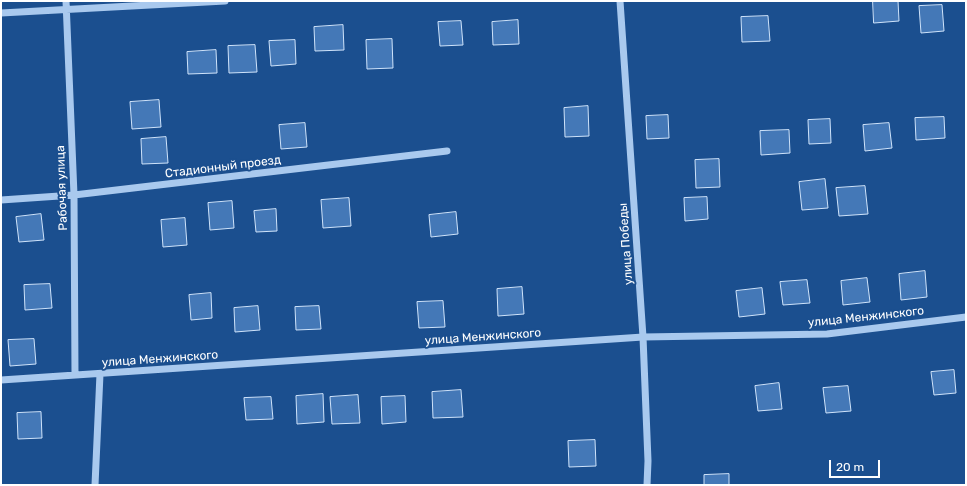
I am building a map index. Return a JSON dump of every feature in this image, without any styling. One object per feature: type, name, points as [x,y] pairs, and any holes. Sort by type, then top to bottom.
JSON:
[{"type":"street","name":"Рабочая улица","points":[[66,1],[74,195],[75,375]]},
{"type":"street","points":[[1,13],[224,1]]},
{"type":"street","name":"улица Победы","points":[[620,1],[643,338],[648,461],[647,485]]},
{"type":"street","name":"Стадионный проезд","points":[[1,200],[74,195],[447,151]]},
{"type":"street","name":"улица Менжинского","points":[[1,380],[643,338],[827,334],[966,317]]},
{"type":"street","points":[[95,485],[100,374]]},
{"type":"building","points":[[873,1],[898,1],[899,21],[874,23]]},
{"type":"building","points":[[942,5],[944,31],[921,33],[919,6]]},
{"type":"building","points":[[768,16],[770,41],[742,42],[741,17]]},
{"type":"building","points":[[518,20],[519,44],[493,45],[492,22]]},
{"type":"building","points":[[461,21],[463,45],[440,46],[438,22]]},
{"type":"building","points":[[343,25],[344,50],[315,51],[314,27]]},
{"type":"building","points":[[392,39],[393,68],[367,69],[366,40]]},
{"type":"building","points":[[295,40],[296,64],[271,66],[269,41]]},
{"type":"building","points":[[255,45],[257,72],[229,73],[228,46]]},
{"type":"building","points":[[216,50],[217,73],[188,74],[187,52]]},
{"type":"building","points":[[159,100],[161,127],[132,129],[130,102]]},
{"type":"building","points":[[588,106],[589,136],[565,137],[564,108]]},
{"type":"building","points":[[668,115],[669,138],[647,139],[646,116]]},
{"type":"building","points":[[944,117],[945,138],[916,140],[915,118]]},
{"type":"building","points":[[830,119],[831,143],[809,144],[808,120]]},
{"type":"building","points":[[305,123],[307,147],[281,149],[279,125]]},
{"type":"building","points":[[889,123],[892,148],[865,151],[863,125]]},
{"type":"building","points":[[789,130],[790,153],[761,155],[760,131]]},
{"type":"building","points":[[166,137],[168,163],[142,164],[141,139]]},
{"type":"building","points":[[719,159],[720,187],[696,188],[695,160]]},
{"type":"building","points":[[825,179],[828,208],[802,210],[799,182]]},
{"type":"building","points":[[865,186],[868,214],[839,216],[836,188]]},
{"type":"building","points":[[707,197],[708,219],[685,221],[684,198]]},
{"type":"building","points":[[349,198],[351,226],[323,228],[321,200]]},
{"type":"building","points":[[232,201],[234,228],[210,230],[208,203]]},
{"type":"building","points":[[276,209],[277,231],[256,232],[254,211]]},
{"type":"building","points":[[456,212],[458,234],[431,237],[429,215]]},
{"type":"building","points":[[41,214],[44,240],[19,242],[16,217]]},
{"type":"building","points":[[185,218],[187,245],[163,247],[161,220]]},
{"type":"building","points":[[925,271],[927,297],[901,300],[899,274]]},
{"type":"building","points":[[867,278],[870,302],[843,305],[841,281]]},
{"type":"building","points":[[807,280],[810,303],[783,305],[780,282]]},
{"type":"building","points":[[50,284],[52,308],[25,310],[24,285]]},
{"type":"building","points":[[522,287],[524,314],[498,316],[497,289]]},
{"type":"building","points":[[762,288],[765,314],[739,317],[736,291]]},
{"type":"building","points":[[211,293],[212,318],[191,320],[189,295]]},
{"type":"building","points":[[443,301],[445,327],[419,328],[417,302]]},
{"type":"building","points":[[258,306],[260,330],[235,332],[234,308]]},
{"type":"building","points":[[319,306],[321,329],[296,330],[295,307]]},
{"type":"building","points":[[34,339],[36,364],[10,366],[8,340]]},
{"type":"building","points":[[954,370],[956,393],[934,395],[931,372]]},
{"type":"building","points":[[779,383],[782,409],[758,411],[755,386]]},
{"type":"building","points":[[848,386],[851,411],[826,413],[823,388]]},
{"type":"building","points":[[461,390],[463,417],[433,418],[432,392]]},
{"type":"building","points":[[323,394],[324,422],[297,424],[296,396]]},
{"type":"building","points":[[358,395],[360,423],[332,424],[330,397]]},
{"type":"building","points":[[405,396],[406,422],[382,424],[381,397]]},
{"type":"building","points":[[271,397],[273,419],[246,420],[244,398]]},
{"type":"building","points":[[41,412],[42,438],[18,439],[17,413]]},
{"type":"building","points":[[595,440],[596,466],[569,467],[568,441]]},
{"type":"building","points":[[729,474],[729,485],[704,485],[704,475]]}]
